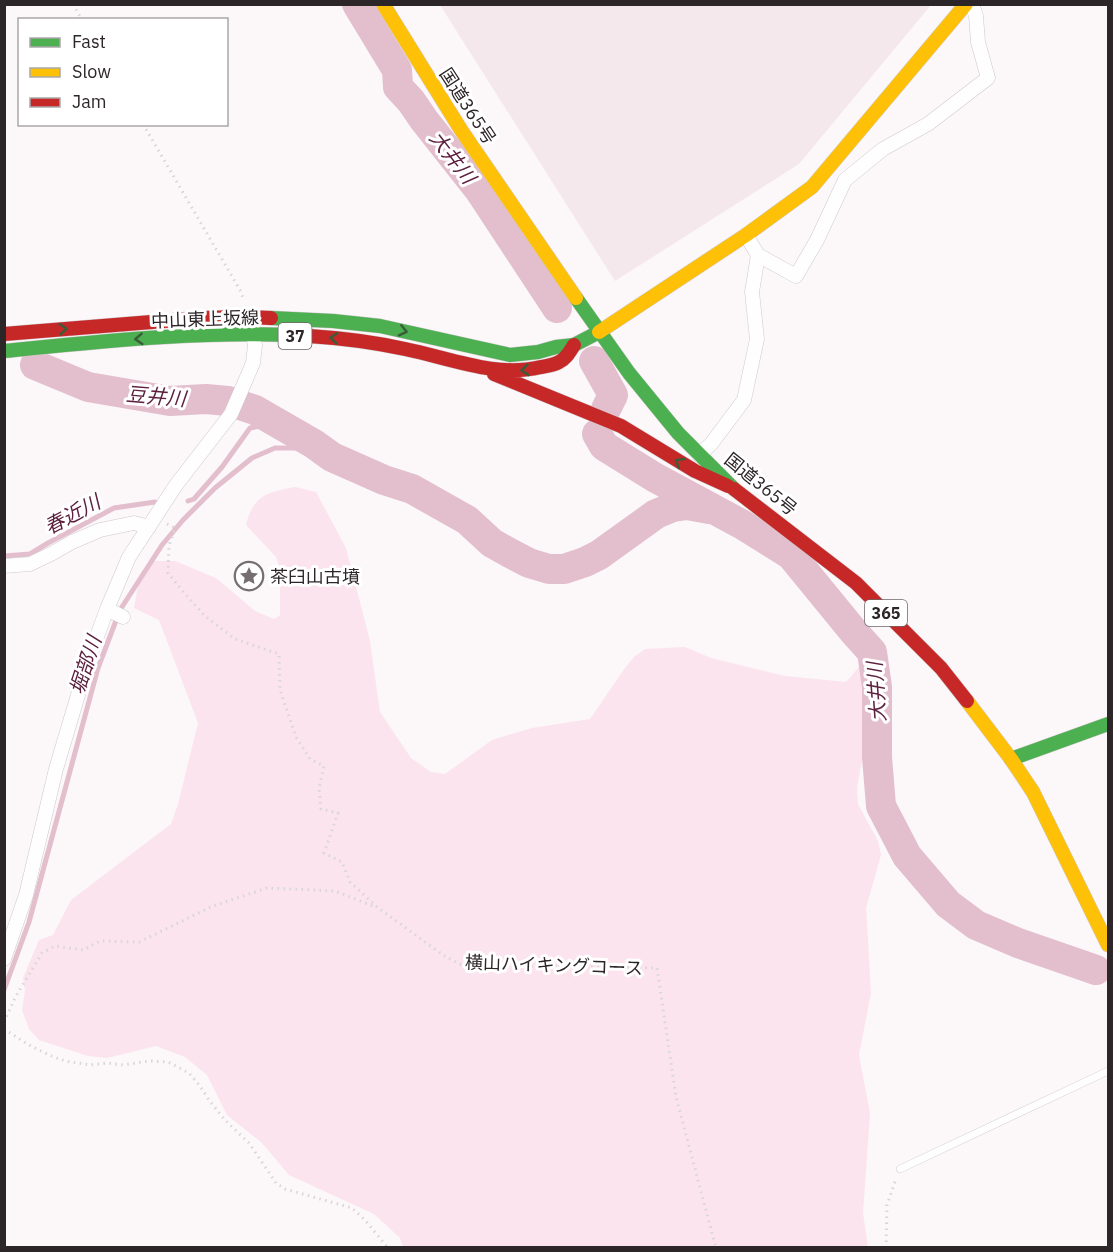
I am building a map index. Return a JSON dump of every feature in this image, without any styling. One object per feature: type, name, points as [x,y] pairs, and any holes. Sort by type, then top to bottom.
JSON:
[{"type":"main road","name":"国道365号","points":[[383,4],[461,130],[599,332],[678,433],[731,487],[856,583],[941,668],[1011,759],[1033,792],[1108,945]]},
{"type":"main road","name":"中山東上坂線","points":[[4,334],[201,318],[249,317],[380,326],[510,355],[538,352],[555,346],[574,345],[599,332],[746,235],[812,187],[966,4]]},
{"type":"main road","name":"中山東上坂線","points":[[4,351],[201,335],[332,338],[382,344],[477,367],[504,371],[542,368],[561,362],[574,345]]},
{"type":"main road","points":[[477,367],[621,426],[695,471],[731,487]]},
{"type":"main road","points":[[1011,759],[1108,724]]},
{"type":"street","points":[[746,235],[758,255],[796,276],[818,240],[845,180],[883,149],[928,124],[988,78],[978,42],[976,16],[972,4]]},
{"type":"street","points":[[699,455],[711,444],[744,400],[757,339],[752,292],[758,255]]},
{"type":"street","points":[[4,959],[26,895],[56,770],[89,658],[115,613],[129,557],[176,485],[231,414],[253,363],[255,345],[249,317]]},
{"type":"street","points":[[4,566],[30,564],[100,530],[134,523],[152,523]]},
{"type":"lane","points":[[900,1169],[1108,1071]]},
{"type":"path","points":[[73,4],[81,18]]},
{"type":"path","points":[[144,126],[240,290],[249,317]]},
{"type":"path","name":"横山ハイキングコース","points":[[152,523],[175,528],[169,546],[168,573],[205,616],[234,639],[279,654],[279,690],[296,736],[310,759],[324,766],[319,788],[321,809],[338,813],[324,853],[342,862],[350,882],[377,907],[443,955],[463,966],[657,968],[676,1097],[716,1248]]},
{"type":"path","points":[[4,1022],[16,996],[42,952],[55,946],[83,950],[100,941],[139,942],[213,906],[267,888],[335,891],[377,907]]},
{"type":"path","points":[[4,1029],[29,1045],[65,1062],[90,1065],[168,1062],[189,1073],[224,1119],[249,1143],[276,1183],[285,1189],[352,1208],[388,1248]]},
{"type":"path","points":[[886,1248],[887,1205],[900,1169]]},
{"type":"shaded area","points":[[440,5],[931,5],[799,164],[615,281]]},
{"type":"shaded area","points":[[295,487],[316,492],[346,548],[370,641],[380,712],[411,758],[431,772],[445,774],[492,740],[532,728],[590,719],[625,668],[645,649],[685,647],[711,658],[785,676],[846,682],[859,667],[871,665],[884,672],[888,685],[887,703],[862,760],[857,788],[858,804],[878,841],[881,855],[866,908],[871,993],[859,1055],[870,1113],[863,1213],[868,1247],[403,1247],[400,1238],[374,1214],[289,1175],[262,1143],[227,1115],[207,1075],[185,1057],[156,1046],[107,1058],[88,1056],[39,1040],[29,1029],[22,1010],[25,991],[23,978],[39,940],[53,935],[71,900],[171,824],[198,723],[159,620],[134,608],[140,575],[154,561],[175,561],[216,578],[255,611],[274,619],[280,615],[280,569],[276,557],[246,525],[257,501],[269,493]]},
{"type":"waterway","name":"大井川","points":[[357,4],[397,70],[398,87],[480,191],[557,308]]},
{"type":"waterway","name":"大井川","points":[[594,361],[613,395],[606,409]]},
{"type":"waterway","name":"豆井川","points":[[35,365],[88,387],[170,401],[206,399],[228,401],[255,410],[332,457],[384,480],[412,489],[467,520],[492,543],[529,563],[549,569],[564,569],[585,562],[599,555],[656,514],[673,507],[687,505],[709,509]]},
{"type":"waterway","name":"春近川","points":[[188,501],[194,499],[222,467],[250,428],[276,423]]},
{"type":"waterway","name":"大井川","points":[[597,434],[604,446],[791,555],[872,652],[877,687],[877,757],[881,806],[907,856],[948,904],[976,925],[1018,943],[1096,970]]},
{"type":"waterway","name":"堀部川","points":[[4,990],[29,922],[98,668],[120,610],[162,545],[215,488],[252,458],[275,448],[310,450],[314,444]]},
{"type":"waterway","name":"春近川","points":[[4,556],[30,554],[114,508],[155,502]]},
{"type":"traffic: fast","points":[[576,298],[629,373],[678,433],[734,489]]},
{"type":"traffic: fast","points":[[271,318],[380,326],[510,355],[574,345],[599,332]]},
{"type":"traffic: fast","points":[[4,351],[194,335],[309,336]]},
{"type":"traffic: fast","points":[[1011,759],[1108,724]]},
{"type":"traffic: slow","points":[[383,4],[461,130],[576,298]]},
{"type":"traffic: slow","points":[[599,332],[746,235],[812,187],[966,4]]},
{"type":"traffic: slow","points":[[967,701],[1033,792],[1108,945]]},
{"type":"traffic: jam","points":[[4,334],[201,318],[271,318]]},
{"type":"traffic: jam","points":[[309,336],[381,344],[473,366],[507,370],[524,370],[555,364],[564,359],[574,345]]},
{"type":"traffic: jam","points":[[494,374],[621,426],[695,471],[728,486]]},
{"type":"traffic: jam","points":[[734,489],[856,583],[941,668],[967,701]]},
{"type":"place","name":"茶臼山古墳","points":[[249,576]]}]
